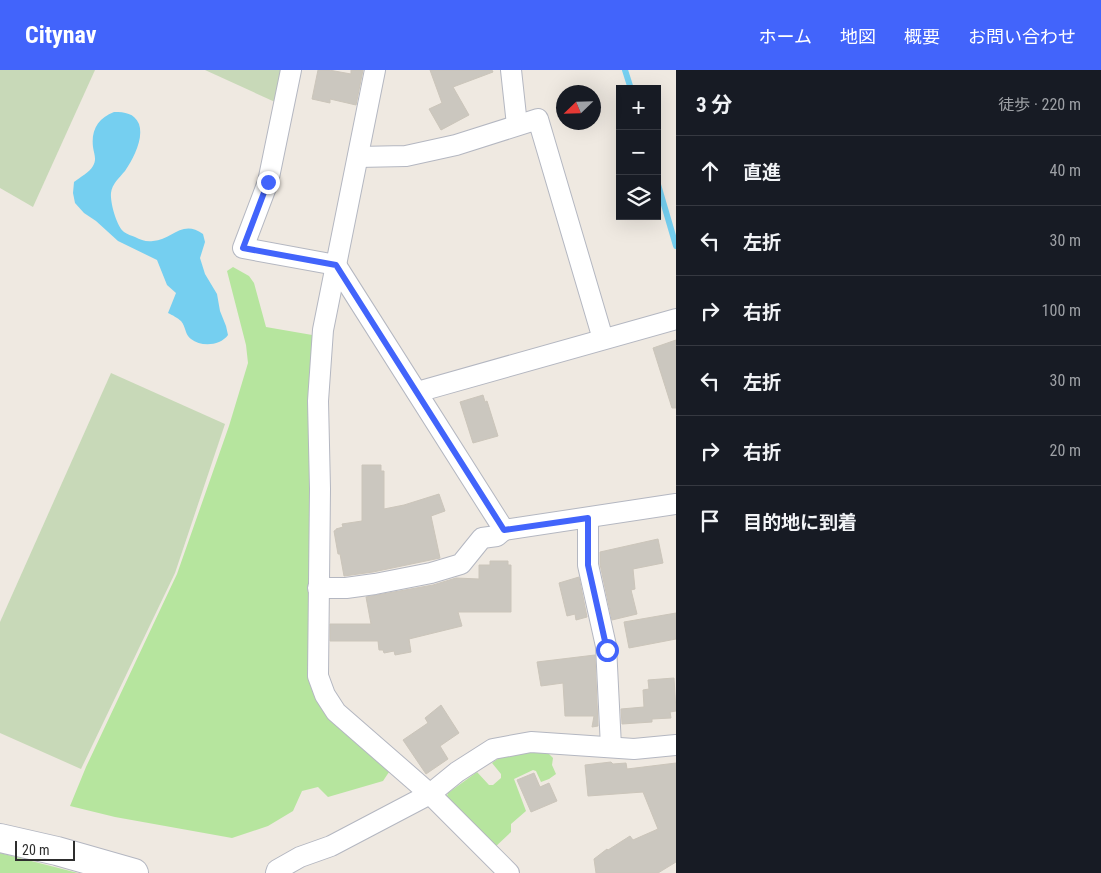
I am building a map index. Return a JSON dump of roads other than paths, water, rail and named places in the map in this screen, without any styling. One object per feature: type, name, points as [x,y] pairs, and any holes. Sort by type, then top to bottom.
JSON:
[{"type":"street","points":[[292,70],[268,182],[243,248],[336,265],[504,530]]},
{"type":"street","points":[[375,70],[323,330],[318,400],[320,489],[318,676],[325,695],[336,712],[430,794],[508,873]]},
{"type":"street","points":[[511,70],[517,126]]},
{"type":"street","points":[[358,157],[406,156],[456,145],[538,119],[603,339]]},
{"type":"street","points":[[417,392],[676,319]]},
{"type":"street","points":[[318,588],[346,588],[375,584],[431,573],[461,564],[482,538],[496,536],[504,530],[676,504]]},
{"type":"street","points":[[588,518],[588,565],[606,646],[611,747]]},
{"type":"street","points":[[276,873],[277,870],[300,856],[331,846],[430,794],[457,772],[493,749],[531,742],[634,749],[676,745]]},
{"type":"street","points":[[0,838],[58,851],[134,873]]},
{"type":"water","points":[[114,112],[125,113],[135,117],[140,130],[139,142],[134,155],[112,190],[111,197],[114,214],[119,225],[125,233],[148,241],[160,240],[183,229],[196,230],[203,234],[205,242],[200,258],[205,274],[217,294],[220,311],[228,335],[225,339],[205,344],[195,342],[189,337],[181,321],[168,313],[176,293],[167,285],[157,260],[118,241],[84,213],[75,203],[73,193],[74,182],[89,171],[95,161],[93,135],[97,125]]},
{"type":"waterway","points":[[625,70],[630,85]]},
{"type":"waterway","points":[[661,195],[676,246]]}]
